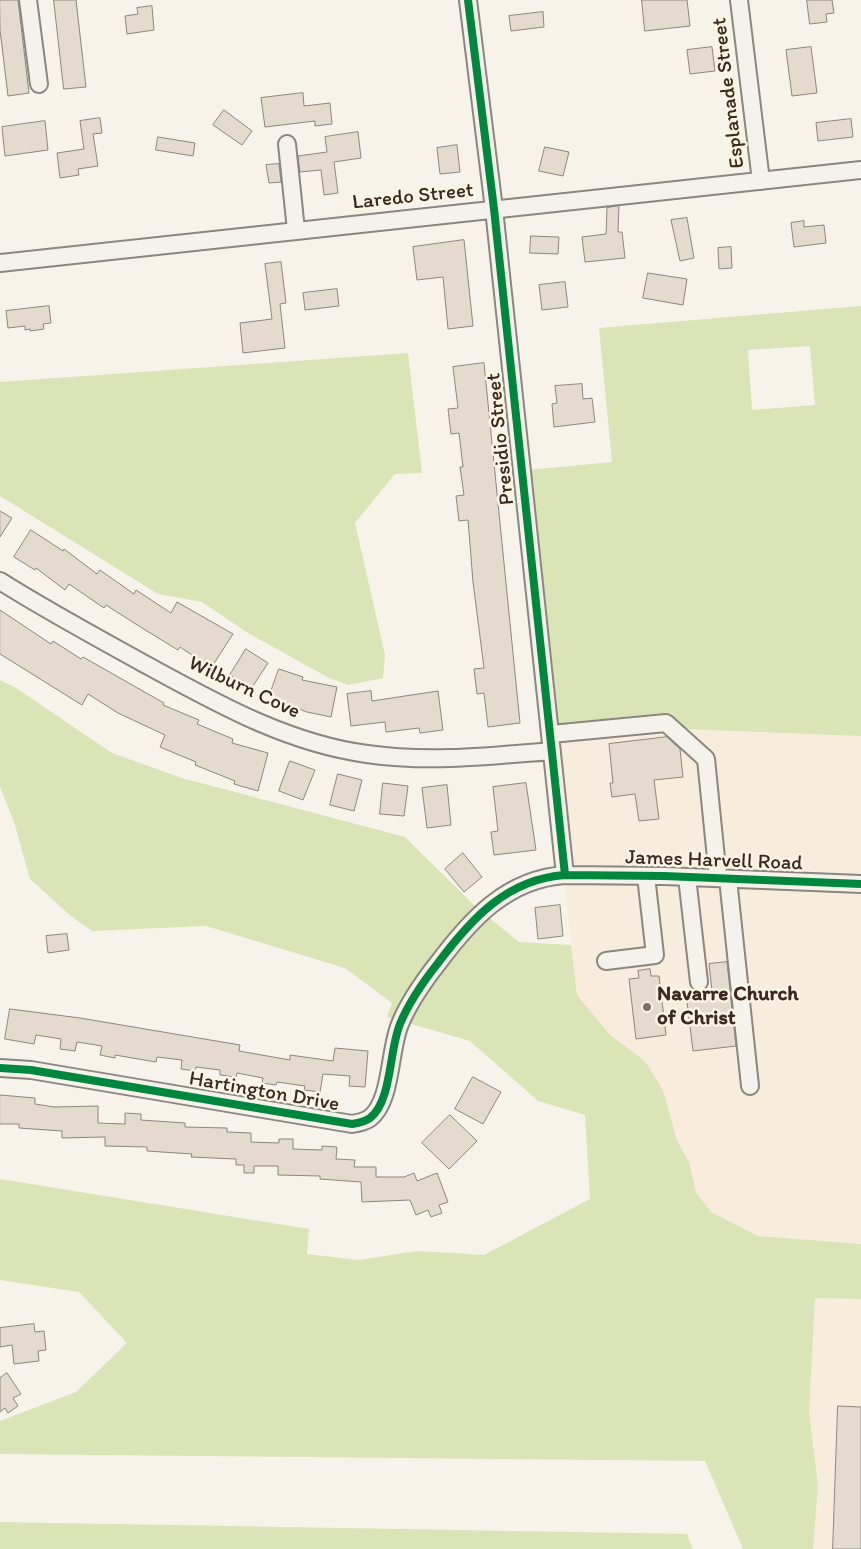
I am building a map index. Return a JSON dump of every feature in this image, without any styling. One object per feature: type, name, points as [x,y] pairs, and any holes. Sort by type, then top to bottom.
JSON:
[{"type":"street","points":[[28,0],[39,84]]},
{"type":"street","name":"Presidio Street","points":[[468,0],[494,210],[565,875]]},
{"type":"street","name":"Esplanade Street","points":[[739,0],[761,181]]},
{"type":"street","points":[[287,144],[296,230]]},
{"type":"street","name":"Laredo Street","points":[[0,262],[861,170]]},
{"type":"street","name":"Wilburn Cove","points":[[0,581],[66,621],[253,721],[310,741],[367,754],[410,759],[451,759],[666,723],[706,759],[750,1086]]},
{"type":"street","name":"James Harvell Road","points":[[565,875],[723,878],[861,884]]},
{"type":"street","name":"Hartington Drive","points":[[0,1068],[31,1070],[352,1124],[370,1118],[381,1104],[396,1036],[406,1010],[424,982],[463,930],[480,912],[507,893],[540,879],[565,875]]},
{"type":"street","points":[[606,961],[655,956],[646,876]]},
{"type":"street","points":[[687,877],[699,982]]},
{"type":"shaded area","points":[[556,724],[861,736],[861,877],[571,868]]},
{"type":"shaded area","points":[[564,883],[664,883],[861,891],[861,1244],[758,1236],[711,1212],[696,1192],[689,1162],[677,1141],[663,1090],[645,1061],[611,1036],[577,995]]},
{"type":"shaded area","points":[[815,1298],[861,1299],[861,1549],[813,1549],[818,1485],[809,1412]]},
{"type":"green space","points":[[861,306],[861,736],[556,724],[529,470],[612,462],[599,328]],"holes":[[[810,346],[815,405],[752,410],[748,350]]]},
{"type":"green space","points":[[408,353],[422,473],[395,474],[355,523],[385,655],[383,678],[348,685],[329,678],[248,633],[202,602],[158,594],[0,496],[0,382]]},
{"type":"green space","points":[[0,680],[16,688],[112,753],[182,778],[405,837],[476,907],[432,960],[395,1019],[387,1017],[392,1003],[345,968],[206,926],[92,931],[71,916],[30,879],[15,825],[0,787]]},
{"type":"green space","points":[[487,916],[519,942],[571,945],[577,995],[611,1036],[645,1061],[663,1090],[677,1141],[689,1162],[696,1192],[711,1212],[758,1236],[861,1244],[861,1299],[815,1298],[809,1412],[818,1485],[813,1549],[743,1549],[705,1461],[0,1454],[0,1421],[76,1392],[127,1343],[79,1292],[0,1280],[0,1179],[309,1229],[307,1254],[358,1260],[417,1251],[484,1255],[590,1199],[585,1115],[538,1101],[470,1041],[408,1023],[423,995],[443,966]]},
{"type":"green space","points":[[0,1522],[687,1534],[693,1549],[0,1549]]},
{"type":"building","points":[[0,0],[18,0],[29,93],[8,96],[0,30]]},
{"type":"building","points":[[54,0],[76,0],[86,87],[64,89]]},
{"type":"building","points":[[642,0],[687,0],[690,26],[645,31]]},
{"type":"building","points":[[807,0],[832,0],[834,13],[826,14],[827,22],[810,24]]},
{"type":"building","points":[[152,6],[154,30],[127,34],[125,16],[138,14],[137,8]]},
{"type":"building","points":[[543,12],[544,27],[511,31],[509,16]]},
{"type":"building","points":[[712,47],[715,71],[690,74],[687,50]]},
{"type":"building","points":[[811,47],[817,93],[792,96],[786,50]]},
{"type":"building","points":[[303,93],[304,106],[330,103],[332,124],[315,126],[315,121],[265,127],[261,98]]},
{"type":"building","points":[[224,110],[252,131],[242,145],[213,125]]},
{"type":"building","points":[[100,118],[102,133],[93,134],[98,166],[78,169],[79,175],[60,178],[57,153],[84,149],[80,121]]},
{"type":"building","points":[[851,119],[853,137],[818,141],[816,123]]},
{"type":"building","points":[[45,121],[48,150],[5,156],[2,127]]},
{"type":"building","points":[[358,132],[361,158],[334,162],[338,193],[324,195],[321,170],[300,172],[298,156],[327,152],[325,137]]},
{"type":"building","points":[[158,137],[195,143],[193,156],[156,150]]},
{"type":"building","points":[[457,145],[460,172],[440,174],[437,148]]},
{"type":"building","points":[[545,147],[569,152],[563,176],[539,171]]},
{"type":"building","points":[[279,164],[281,182],[269,183],[266,165]]},
{"type":"building","points":[[619,206],[618,232],[622,232],[625,258],[585,262],[582,237],[606,234],[607,208]]},
{"type":"building","points":[[687,218],[694,258],[680,261],[671,220]]},
{"type":"building","points":[[804,221],[804,227],[824,225],[826,243],[794,247],[791,223]]},
{"type":"building","points":[[531,236],[559,237],[558,254],[530,253]]},
{"type":"building","points":[[464,240],[473,326],[448,329],[443,277],[417,280],[413,247]]},
{"type":"building","points":[[731,247],[732,268],[719,269],[718,248]]},
{"type":"building","points":[[281,262],[286,303],[280,304],[285,348],[243,353],[240,323],[272,319],[265,264]]},
{"type":"building","points":[[648,273],[687,279],[683,305],[643,298]]},
{"type":"building","points":[[565,282],[568,307],[542,310],[539,285]]},
{"type":"building","points":[[337,289],[339,306],[305,310],[303,293]]},
{"type":"building","points":[[49,306],[51,323],[43,324],[44,329],[30,331],[30,329],[25,330],[25,326],[8,328],[6,311]]},
{"type":"building","points":[[484,363],[520,723],[488,727],[484,693],[477,694],[474,669],[484,668],[473,582],[468,520],[459,521],[456,496],[464,495],[460,467],[463,467],[459,433],[451,434],[448,409],[458,408],[453,367]]},
{"type":"building","points":[[582,384],[583,399],[592,398],[595,422],[554,427],[552,404],[557,403],[555,386]]},
{"type":"building","points":[[0,511],[12,518],[0,537]]},
{"type":"building","points":[[31,530],[63,551],[64,549],[97,574],[100,570],[134,594],[136,590],[171,613],[177,602],[233,634],[211,668],[180,647],[178,650],[106,605],[104,608],[69,584],[65,590],[36,568],[35,570],[14,557]]},
{"type":"building","points":[[0,610],[51,644],[53,641],[81,659],[83,657],[164,703],[163,705],[199,720],[197,724],[233,739],[232,743],[268,753],[258,791],[234,784],[235,781],[195,765],[196,762],[160,747],[165,735],[118,713],[88,694],[82,705],[0,654]]},
{"type":"building","points":[[246,649],[268,663],[251,689],[230,675]]},
{"type":"building","points":[[279,669],[303,677],[302,680],[337,687],[331,717],[307,712],[269,697]]},
{"type":"building","points":[[371,691],[372,701],[438,691],[443,730],[420,733],[419,728],[386,732],[385,722],[351,726],[347,694]]},
{"type":"building","points":[[667,737],[680,749],[683,777],[654,780],[659,819],[639,821],[635,794],[612,797],[610,783],[613,783],[609,744]]},
{"type":"building","points":[[290,761],[315,770],[303,800],[279,791]]},
{"type":"building","points":[[338,774],[362,780],[354,811],[330,805]]},
{"type":"building","points":[[383,783],[408,786],[404,816],[380,814]]},
{"type":"building","points":[[526,783],[536,850],[494,855],[491,832],[498,831],[493,787]]},
{"type":"building","points":[[447,785],[451,825],[427,828],[422,788]]},
{"type":"building","points":[[463,853],[482,877],[464,892],[445,869]]},
{"type":"building","points":[[560,905],[563,936],[538,939],[535,908]]},
{"type":"building","points":[[67,934],[69,950],[48,953],[46,936]]},
{"type":"building","points":[[727,962],[736,1046],[693,1051],[686,994],[712,991],[709,964]]},
{"type":"building","name":"Navarre Church of Christ","points":[[650,969],[651,976],[659,976],[666,1035],[636,1039],[629,979],[639,978],[638,971]]},
{"type":"building","points":[[10,1009],[80,1018],[240,1045],[239,1051],[290,1060],[290,1055],[333,1061],[335,1048],[368,1051],[365,1087],[349,1086],[350,1076],[323,1074],[320,1092],[304,1090],[305,1086],[277,1082],[276,1085],[262,1083],[263,1078],[237,1073],[236,1077],[220,1075],[220,1070],[196,1067],[195,1071],[181,1069],[182,1060],[157,1057],[156,1062],[115,1055],[115,1058],[100,1055],[102,1046],[77,1042],[75,1051],[60,1049],[61,1039],[36,1035],[34,1044],[5,1039]]},
{"type":"building","points":[[473,1077],[501,1092],[483,1124],[455,1109]]},
{"type":"building","points":[[0,1095],[35,1098],[35,1104],[54,1107],[98,1106],[98,1123],[125,1124],[125,1113],[141,1114],[141,1120],[185,1123],[185,1127],[227,1128],[227,1132],[251,1133],[251,1142],[279,1143],[279,1139],[293,1139],[293,1149],[322,1150],[322,1146],[337,1147],[336,1159],[355,1160],[354,1167],[376,1167],[376,1177],[404,1177],[414,1173],[417,1181],[437,1173],[448,1202],[439,1205],[442,1213],[431,1217],[428,1210],[416,1215],[410,1200],[362,1202],[361,1182],[320,1179],[320,1176],[278,1175],[278,1166],[254,1166],[254,1173],[244,1173],[244,1165],[236,1165],[236,1159],[191,1157],[192,1154],[147,1151],[147,1147],[105,1146],[105,1137],[62,1138],[62,1131],[19,1128],[19,1124],[0,1124]]},
{"type":"building","points":[[450,1115],[477,1141],[449,1169],[422,1143]]},
{"type":"building","points":[[34,1324],[35,1332],[44,1331],[46,1350],[38,1351],[39,1361],[14,1364],[12,1345],[0,1347],[0,1328]]},
{"type":"building","points":[[7,1373],[21,1394],[13,1398],[18,1406],[8,1413],[5,1408],[0,1412],[0,1378]]},
{"type":"building","points":[[838,1406],[861,1407],[861,1549],[833,1549]]},
{"type":"cycle path","points":[[468,0],[494,209],[565,875]]},
{"type":"cycle path","points":[[0,1068],[31,1070],[352,1124],[357,1123],[370,1118],[382,1100],[396,1035],[408,1008],[422,985],[477,917],[492,904],[525,884],[544,878],[565,875],[664,876],[861,884]]},
{"type":"place","name":"Navarre Church of Christ","points":[[647,1007]]}]
